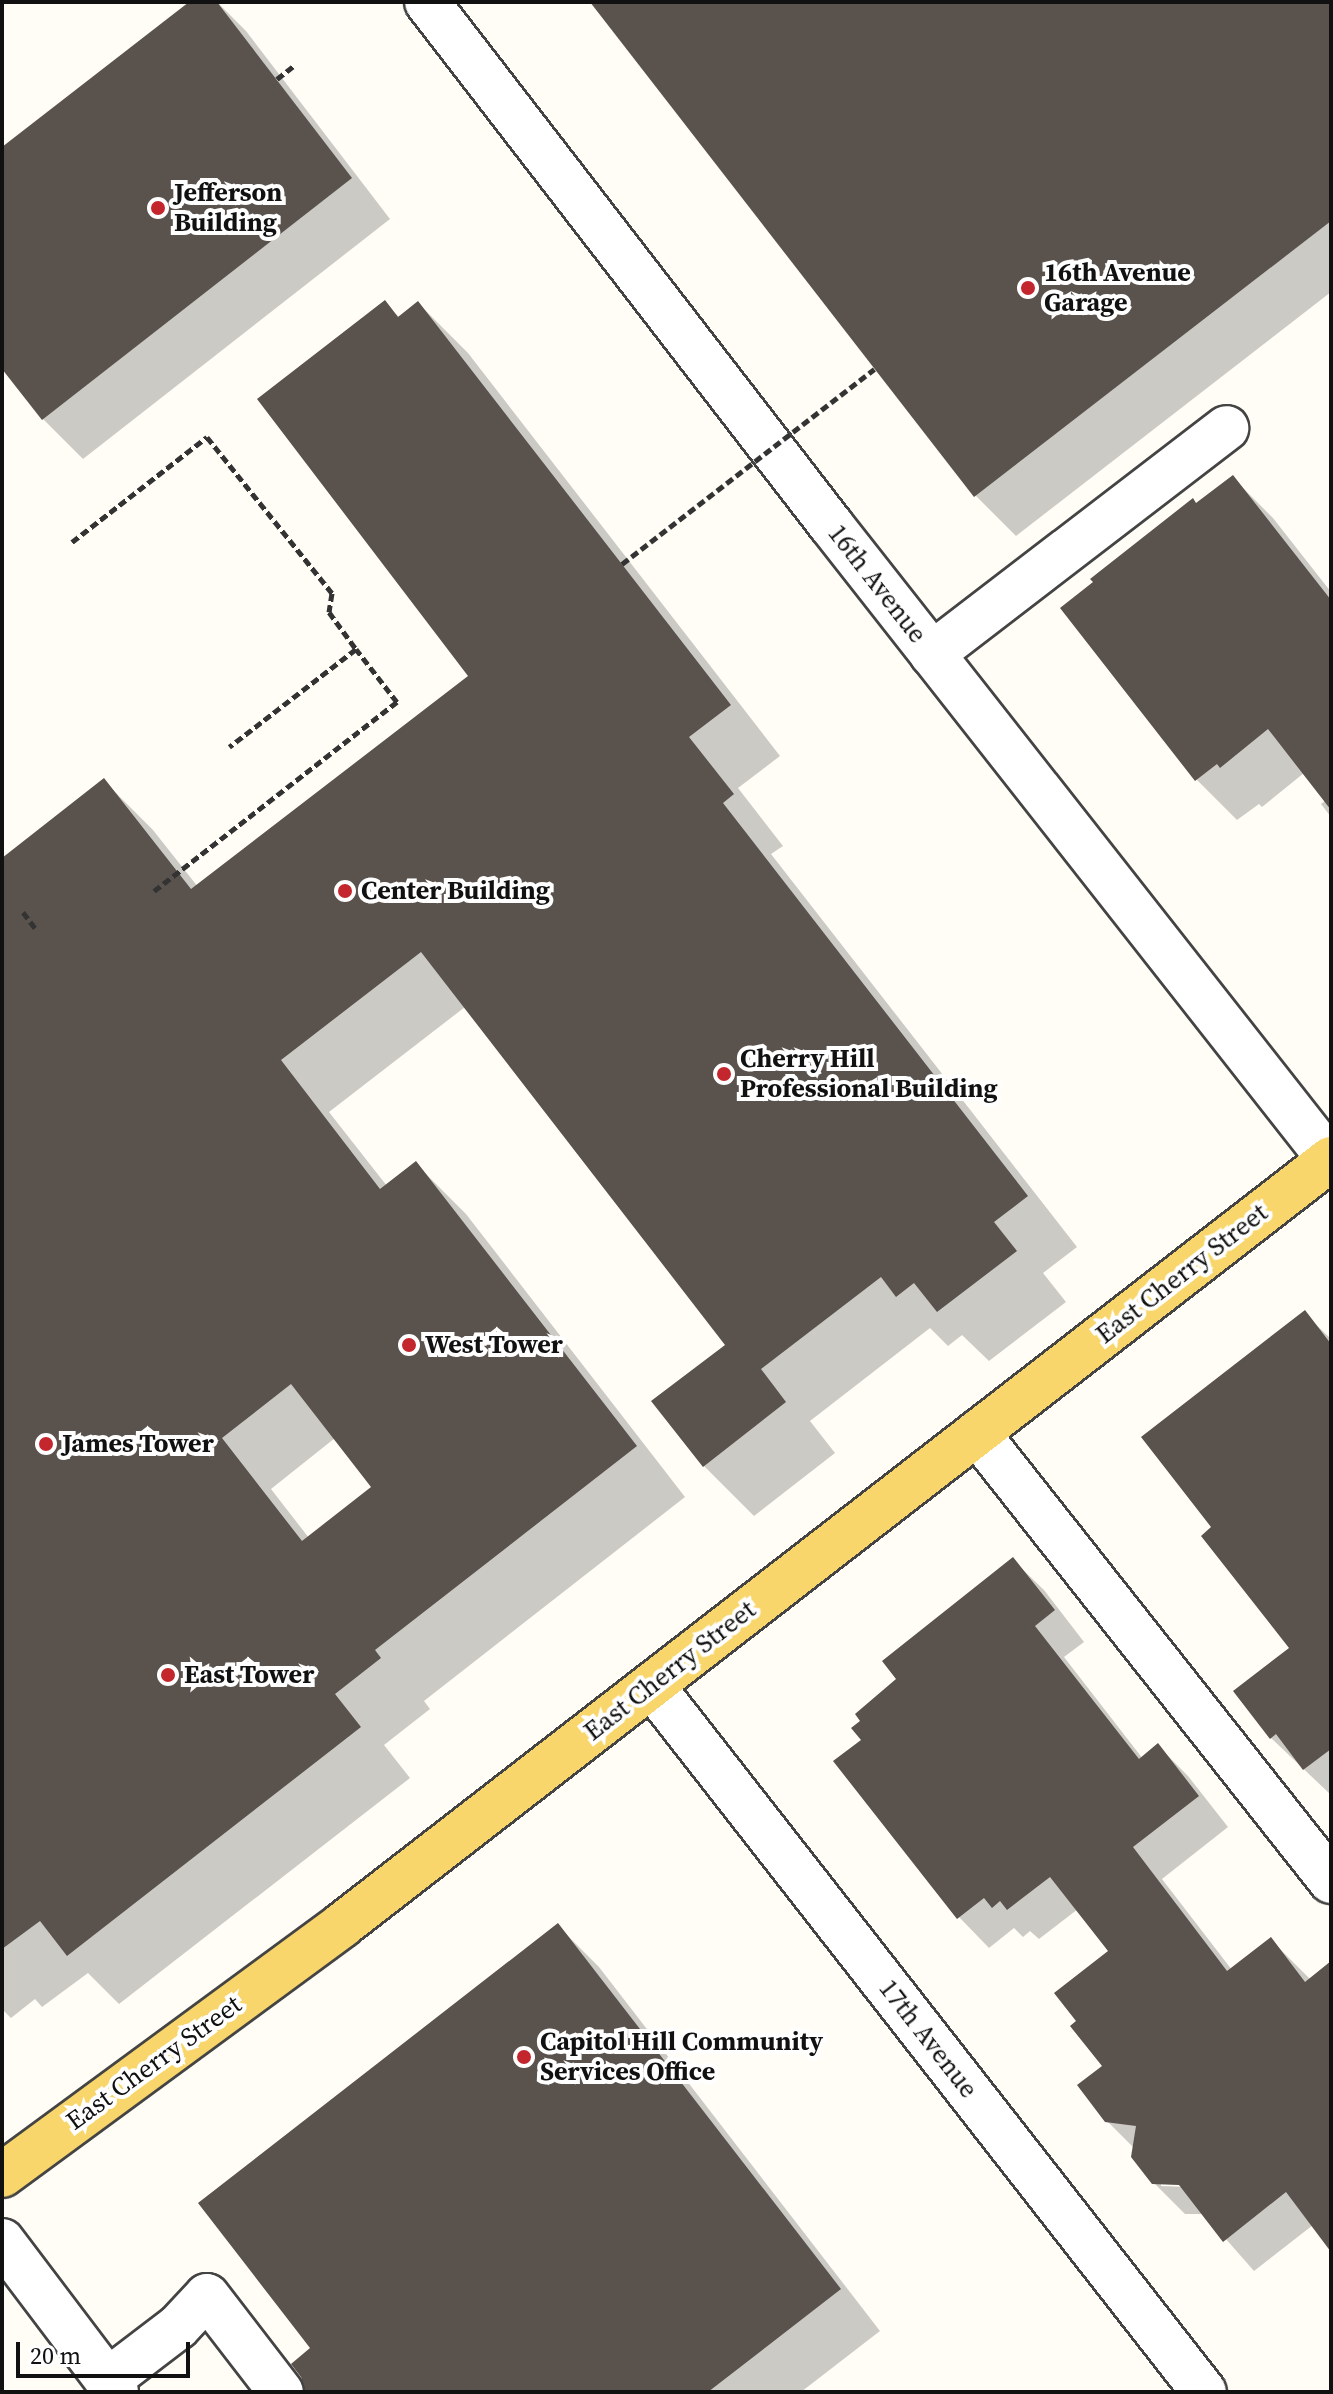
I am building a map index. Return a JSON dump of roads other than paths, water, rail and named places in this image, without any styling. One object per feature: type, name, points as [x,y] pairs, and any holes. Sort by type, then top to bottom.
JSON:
[{"type":"main road","name":"East Cherry Street","points":[[2,2175],[342,1925],[1331,1160]]},
{"type":"street","name":"16th Avenue","points":[[427,2],[932,654],[1331,1160]]},
{"type":"street","points":[[932,654],[1226,428]]},
{"type":"street","points":[[977,1433],[1331,1881]]},
{"type":"street","name":"17th Avenue","points":[[652,1686],[1204,2392]]},
{"type":"street","points":[[2,2241],[111,2387],[178,2327],[207,2296],[281,2392]]},
{"type":"place","name":"Jefferson Building","points":[[158,208]]},
{"type":"place","name":"16th Avenue Garage","points":[[1028,288]]},
{"type":"place","name":"Center Building","points":[[345,891]]},
{"type":"place","name":"Cherry Hill Professional Building","points":[[724,1074]]},
{"type":"place","name":"West Tower","points":[[409,1345]]},
{"type":"place","name":"James Tower","points":[[46,1444]]},
{"type":"place","name":"East Tower","points":[[168,1675]]},
{"type":"place","name":"Capitol Hill Community Services Office","points":[[524,2057]]}]
